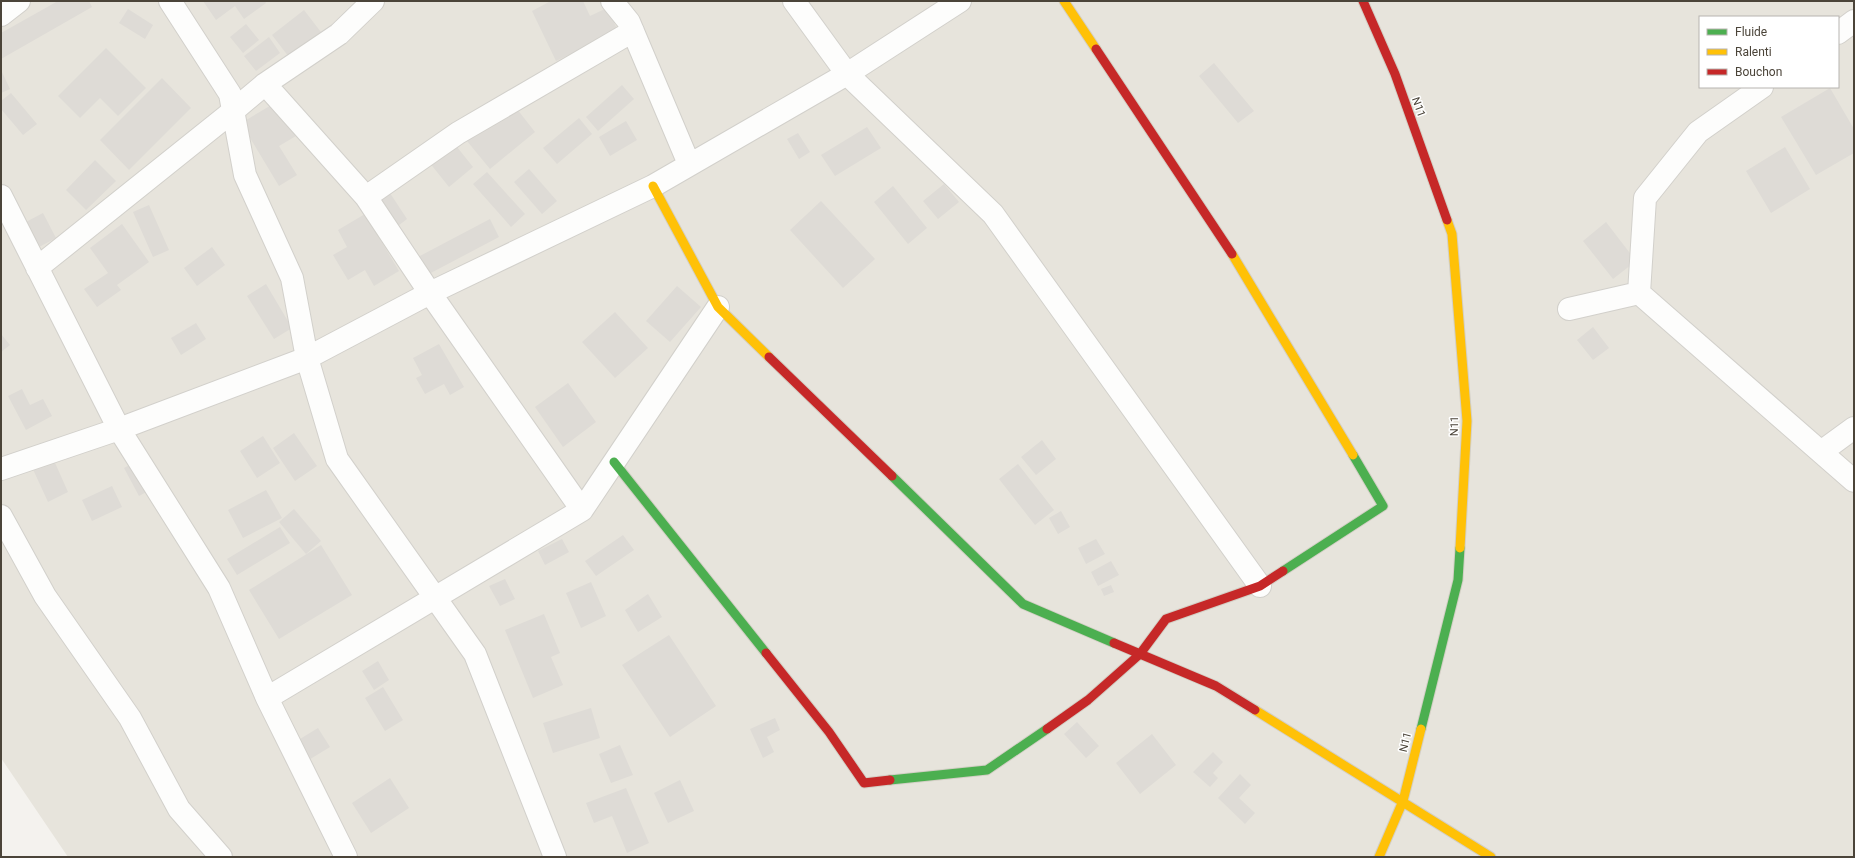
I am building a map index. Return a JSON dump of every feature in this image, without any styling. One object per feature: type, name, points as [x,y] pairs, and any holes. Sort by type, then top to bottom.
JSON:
[{"type":"street","points":[[1,16],[19,1]]},
{"type":"street","points":[[170,1],[230,94],[244,175],[292,278],[307,358],[337,459],[475,654],[555,857]]},
{"type":"street","points":[[37,268],[265,84],[339,34],[373,1]]},
{"type":"street","points":[[612,1],[629,22],[689,164]]},
{"type":"street","points":[[794,1],[847,74],[993,214],[1260,586]]},
{"type":"street","points":[[2,465],[119,429],[307,358],[430,293],[653,186],[847,74],[960,1]]},
{"type":"street","points":[[614,462],[829,732],[864,783],[987,770],[1088,700],[1140,654],[1166,619],[1260,586],[1383,506],[1224,240],[1064,1]]},
{"type":"street","name":"N11","points":[[1363,1],[1395,74],[1452,234],[1467,421],[1458,580],[1402,801],[1379,857]]},
{"type":"street","points":[[1839,32],[1854,21]]},
{"type":"street","points":[[366,197],[458,132],[633,31]]},
{"type":"street","points":[[265,84],[366,197],[430,293],[582,510]]},
{"type":"street","points":[[1639,293],[1645,198],[1698,132],[1761,88]]},
{"type":"street","points":[[653,186],[718,307],[1024,604],[1216,686],[1491,857]]},
{"type":"street","points":[[1,196],[119,429],[219,588],[267,698],[346,857]]},
{"type":"street","points":[[1569,310],[1639,293]]},
{"type":"street","points":[[1639,293],[1854,481]]},
{"type":"street","points":[[267,698],[582,510],[718,307]]},
{"type":"street","points":[[1821,452],[1854,428]]},
{"type":"street","points":[[1,516],[44,596],[130,718],[179,809],[221,857]]},
{"type":"shaded area","points":[[1,1],[1854,1],[1854,857],[68,857],[1,758]]},
{"type":"building","points":[[58,1],[89,1],[92,7],[1,59],[1,33]]},
{"type":"building","points":[[203,1],[265,1],[266,3],[244,19],[235,6],[216,20]]},
{"type":"building","points":[[548,1],[583,1],[590,16],[607,8],[618,31],[556,61],[532,11],[549,2]]},
{"type":"building","points":[[128,9],[153,25],[145,39],[119,23]]},
{"type":"building","points":[[304,10],[324,36],[292,61],[272,35]]},
{"type":"building","points":[[246,24],[259,40],[243,53],[230,37]]},
{"type":"building","points":[[269,37],[280,53],[256,71],[244,56]]},
{"type":"building","points":[[106,48],[146,88],[118,116],[100,98],[80,118],[58,96]]},
{"type":"building","points":[[1214,63],[1254,111],[1238,123],[1199,76]]},
{"type":"building","points":[[1,70],[10,89],[1,93]]},
{"type":"building","points":[[162,78],[191,108],[129,170],[100,140]]},
{"type":"building","points":[[622,85],[634,99],[598,131],[586,117]]},
{"type":"building","points":[[1830,88],[1854,129],[1854,153],[1816,175],[1781,117]]},
{"type":"building","points":[[11,93],[37,124],[23,135],[1,109],[1,101]]},
{"type":"building","points":[[275,103],[296,136],[279,146],[297,175],[279,186],[241,123]]},
{"type":"building","points":[[513,104],[535,132],[490,169],[467,141]]},
{"type":"building","points":[[579,118],[592,134],[557,164],[543,148]]},
{"type":"building","points":[[626,121],[637,140],[610,156],[599,137]]},
{"type":"building","points":[[867,127],[881,148],[835,176],[821,155]]},
{"type":"building","points":[[798,133],[810,152],[799,159],[787,139]]},
{"type":"building","points":[[453,142],[473,167],[449,187],[429,162]]},
{"type":"building","points":[[1785,147],[1810,189],[1771,213],[1746,171]]},
{"type":"building","points":[[95,160],[116,181],[86,210],[66,190]]},
{"type":"building","points":[[529,169],[557,201],[542,214],[514,182]]},
{"type":"building","points":[[487,172],[525,214],[511,227],[473,184]]},
{"type":"building","points":[[944,184],[959,202],[938,219],[923,201]]},
{"type":"building","points":[[893,186],[927,228],[908,244],[874,202]]},
{"type":"building","points":[[386,187],[407,219],[394,229],[372,197]]},
{"type":"building","points":[[821,201],[875,259],[843,288],[790,230]]},
{"type":"building","points":[[149,205],[169,250],[153,257],[133,212]]},
{"type":"building","points":[[43,213],[56,238],[39,247],[26,222]]},
{"type":"building","points":[[365,214],[399,271],[374,286],[365,270],[348,280],[333,255],[347,247],[338,230]]},
{"type":"building","points":[[490,219],[499,237],[427,275],[418,257]]},
{"type":"building","points":[[1606,222],[1636,261],[1613,279],[1583,241]]},
{"type":"building","points":[[122,224],[149,262],[117,285],[121,290],[97,307],[84,289],[108,273],[90,248]]},
{"type":"building","points":[[212,247],[225,265],[197,286],[184,268]]},
{"type":"building","points":[[266,284],[292,328],[274,339],[247,296]]},
{"type":"building","points":[[677,286],[701,307],[670,342],[646,321]]},
{"type":"building","points":[[615,312],[648,348],[615,378],[582,342]]},
{"type":"building","points":[[196,323],[206,339],[181,355],[171,338]]},
{"type":"building","points":[[1593,327],[1609,348],[1593,360],[1577,340]]},
{"type":"building","points":[[1,334],[10,345],[1,352]]},
{"type":"building","points":[[439,344],[464,387],[450,395],[444,384],[425,394],[416,378],[422,375],[413,358]]},
{"type":"building","points":[[568,383],[596,422],[563,447],[535,407]]},
{"type":"building","points":[[22,389],[30,405],[43,399],[52,416],[26,430],[8,396]]},
{"type":"building","points":[[294,433],[317,466],[295,481],[273,448]]},
{"type":"building","points":[[263,436],[280,463],[257,478],[240,451]]},
{"type":"building","points":[[1042,440],[1056,459],[1036,475],[1021,457]]},
{"type":"building","points":[[52,456],[68,492],[48,502],[31,465]]},
{"type":"building","points":[[137,461],[152,489],[139,496],[124,468]]},
{"type":"building","points":[[1018,464],[1054,510],[1035,525],[999,479]]},
{"type":"building","points":[[112,486],[122,507],[92,521],[82,500]]},
{"type":"building","points":[[266,490],[282,518],[243,538],[228,510]]},
{"type":"building","points":[[294,509],[321,541],[306,554],[279,522]]},
{"type":"building","points":[[1061,511],[1070,527],[1058,534],[1049,518]]},
{"type":"building","points":[[280,527],[290,543],[237,575],[227,559]]},
{"type":"building","points":[[623,535],[634,550],[596,576],[585,561]]},
{"type":"building","points":[[562,539],[569,552],[545,565],[538,551]]},
{"type":"building","points":[[1096,539],[1105,554],[1086,564],[1078,548]]},
{"type":"building","points":[[321,545],[352,595],[279,639],[249,590]]},
{"type":"building","points":[[1111,561],[1119,575],[1098,586],[1091,572]]},
{"type":"building","points":[[505,579],[515,599],[500,606],[489,586]]},
{"type":"building","points":[[591,582],[606,616],[581,628],[566,593]]},
{"type":"building","points":[[1111,585],[1114,592],[1104,596],[1101,589]]},
{"type":"building","points":[[648,594],[662,617],[638,632],[625,610]]},
{"type":"building","points":[[544,614],[560,653],[551,657],[563,685],[533,698],[505,630]]},
{"type":"building","points":[[669,635],[716,706],[670,737],[622,665]]},
{"type":"building","points":[[378,661],[389,680],[374,690],[362,671]]},
{"type":"building","points":[[383,687],[403,720],[385,731],[365,698]]},
{"type":"building","points":[[591,708],[600,738],[553,753],[543,723]]},
{"type":"building","points":[[775,718],[780,730],[767,737],[774,752],[763,758],[750,729]]},
{"type":"building","points":[[1077,722],[1099,746],[1086,758],[1064,734]]},
{"type":"building","points":[[318,728],[330,747],[307,761],[295,742]]},
{"type":"building","points":[[1152,734],[1176,765],[1140,794],[1116,763]]},
{"type":"building","points":[[620,745],[633,775],[611,783],[599,754]]},
{"type":"building","points":[[1213,752],[1223,762],[1213,773],[1218,778],[1210,787],[1193,772]]},
{"type":"building","points":[[1240,774],[1251,785],[1239,798],[1255,813],[1245,824],[1218,798]]},
{"type":"building","points":[[390,778],[409,808],[371,833],[352,803]]},
{"type":"building","points":[[680,780],[694,811],[668,823],[654,793]]},
{"type":"building","points":[[626,788],[649,843],[627,853],[612,816],[594,823],[586,803]]},
{"type":"traffic: fast","points":[[1283,571],[1383,506],[1353,455]]},
{"type":"traffic: fast","points":[[614,462],[766,653]]},
{"type":"traffic: fast","points":[[892,476],[1023,604],[1114,643]]},
{"type":"traffic: fast","points":[[1421,729],[1458,580],[1460,548]]},
{"type":"traffic: fast","points":[[890,780],[987,770],[1047,729]]},
{"type":"traffic: slow","points":[[1064,1],[1096,49]]},
{"type":"traffic: slow","points":[[653,186],[718,307],[769,357]]},
{"type":"traffic: slow","points":[[1447,220],[1452,234],[1467,421],[1460,548]]},
{"type":"traffic: slow","points":[[1232,254],[1353,455]]},
{"type":"traffic: slow","points":[[1255,710],[1491,857]]},
{"type":"traffic: slow","points":[[1379,857],[1403,801],[1421,729]]},
{"type":"traffic: jam","points":[[1363,1],[1395,74],[1447,220]]},
{"type":"traffic: jam","points":[[1096,49],[1232,254]]},
{"type":"traffic: jam","points":[[769,357],[892,476]]},
{"type":"traffic: jam","points":[[1047,729],[1088,700],[1140,654],[1166,619],[1260,586],[1283,571]]},
{"type":"traffic: jam","points":[[1114,643],[1216,686],[1255,710]]},
{"type":"traffic: jam","points":[[766,653],[829,732],[864,783],[890,780]]}]
